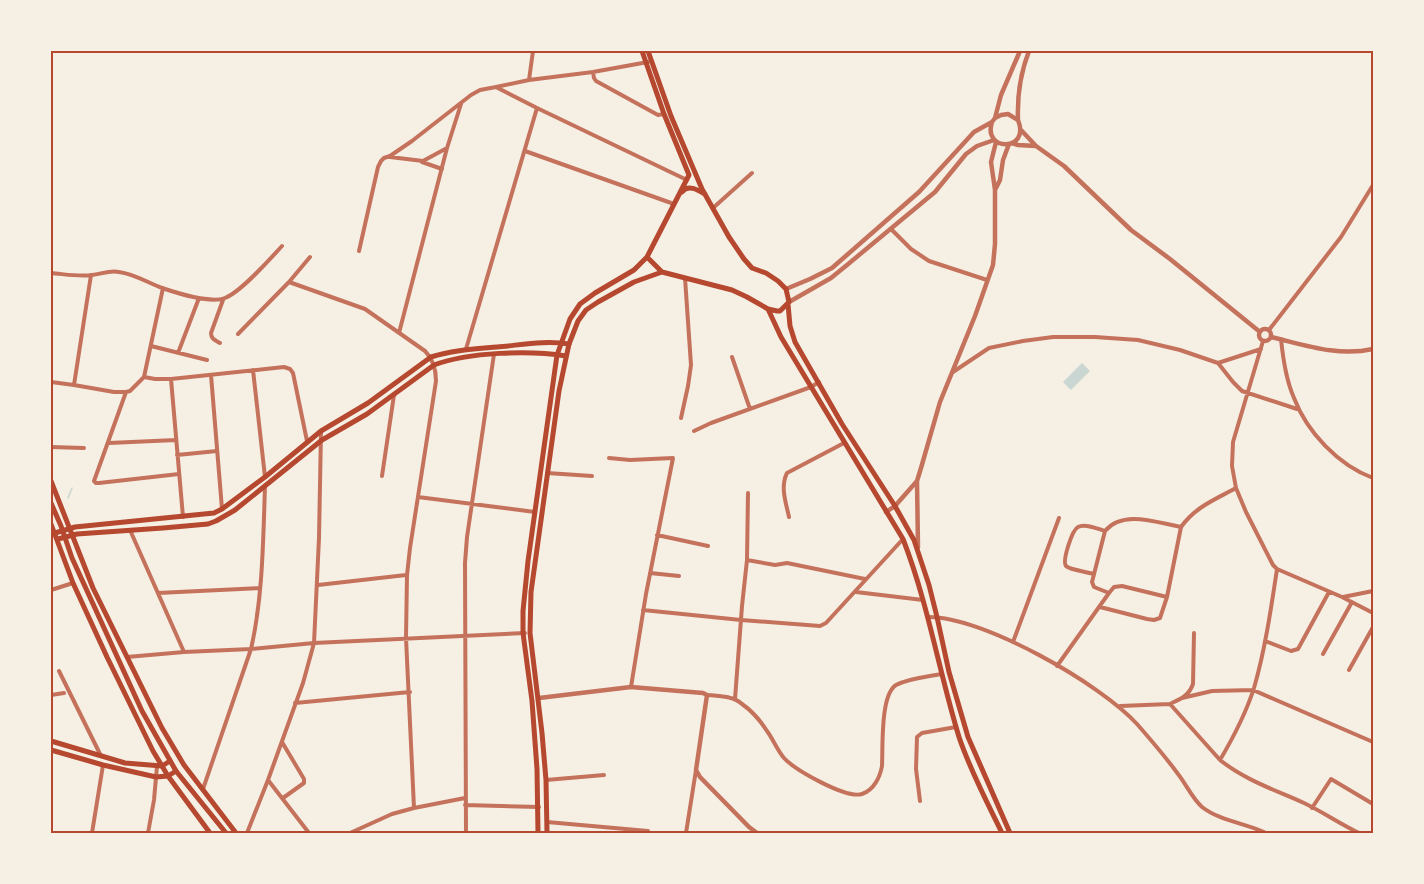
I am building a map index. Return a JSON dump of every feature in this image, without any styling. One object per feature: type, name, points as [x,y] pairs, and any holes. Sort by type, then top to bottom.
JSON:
[{"type":"main road","points":[[642,51],[649,62],[705,194],[744,259],[752,268],[773,276],[786,289],[792,335],[842,424],[911,533],[918,549],[968,737],[1010,833]]},
{"type":"main road","points":[[538,833],[539,807],[532,700],[523,633],[524,591],[557,355],[570,319],[580,304],[634,270],[647,257],[689,175],[664,114],[648,51]]},
{"type":"main road","points":[[679,195],[684,189],[690,187],[705,194]]},
{"type":"main road","points":[[647,257],[662,272],[732,290],[768,309],[780,311],[789,303]]},
{"type":"main road","points":[[547,833],[546,780],[539,698],[530,633],[532,582],[566,356],[578,321],[586,310],[634,282],[662,272]]},
{"type":"main road","points":[[768,309],[781,337],[903,539],[923,600],[956,727],[970,765],[1002,833]]},
{"type":"main road","points":[[56,536],[214,513],[265,477],[307,441],[368,403],[431,357],[466,349],[550,342],[569,344]]},
{"type":"main road","points":[[72,532],[208,524],[235,510],[322,440],[367,414],[434,365],[452,359],[494,354],[535,352],[566,356]]},
{"type":"main road","points":[[51,481],[93,588],[162,728],[184,765],[236,833]]},
{"type":"main road","points":[[51,503],[72,558],[142,711],[176,771],[225,833]]},
{"type":"main road","points":[[51,524],[73,583],[159,766],[209,832]]},
{"type":"main road","points":[[51,741],[125,763],[159,766],[170,761]]},
{"type":"main road","points":[[51,750],[156,777],[168,776],[176,771]]},
{"type":"street","points":[[529,80],[533,51]]},
{"type":"street","points":[[918,549],[917,481],[937,412],[993,265],[995,190],[992,162],[995,141],[990,131],[1001,95],[1020,51]]},
{"type":"street","points":[[1029,51],[1018,89],[1018,120],[1021,130],[1036,146],[1064,166],[1131,230],[1260,332],[1259,336],[1263,341]]},
{"type":"street","points":[[359,251],[381,161],[412,141],[471,94],[529,80],[649,62]]},
{"type":"street","points":[[594,72],[594,78],[608,89],[658,115],[664,114]]},
{"type":"street","points":[[496,87],[687,180]]},
{"type":"street","points":[[399,333],[447,147],[462,102]]},
{"type":"street","points":[[466,349],[537,108]]},
{"type":"street","points":[[786,289],[831,268],[919,192],[974,132],[1001,115],[1008,114],[1018,120]]},
{"type":"street","points":[[995,190],[1000,180],[1003,160],[1011,144],[1019,137],[1021,130]]},
{"type":"street","points":[[789,303],[831,278],[891,229],[935,192],[966,154],[976,146],[995,141],[1001,144],[1036,146]]},
{"type":"street","points":[[421,161],[432,158],[447,147]]},
{"type":"street","points":[[525,151],[675,204]]},
{"type":"street","points":[[390,156],[421,161],[442,169]]},
{"type":"street","points":[[713,208],[752,173]]},
{"type":"street","points":[[1269,330],[1341,237],[1373,185]]},
{"type":"street","points":[[891,229],[911,249],[929,261],[987,280]]},
{"type":"street","points":[[51,273],[91,275],[118,271],[163,288],[199,298],[223,299],[241,287],[282,246]]},
{"type":"street","points":[[238,334],[310,257]]},
{"type":"street","points":[[74,385],[91,275]]},
{"type":"street","points":[[681,417],[691,365],[685,278]]},
{"type":"street","points":[[289,282],[360,307],[425,351],[431,357],[434,365],[436,381],[407,575],[406,638],[414,808]]},
{"type":"street","points":[[51,382],[114,392],[130,391],[144,377],[163,288]]},
{"type":"street","points":[[178,353],[199,298]]},
{"type":"street","points":[[220,343],[211,337],[211,333],[223,299]]},
{"type":"street","points":[[1260,332],[1264,329],[1269,330]]},
{"type":"street","points":[[1269,330],[1271,337]]},
{"type":"street","points":[[952,372],[989,348],[1023,340],[1053,337],[1138,340],[1180,350],[1218,363],[1242,391],[1298,409]]},
{"type":"street","points":[[1263,341],[1271,337]]},
{"type":"street","points":[[1271,337],[1335,352],[1373,349]]},
{"type":"street","points":[[1281,339],[1289,383],[1298,409],[1306,422],[1331,451],[1356,470],[1373,478]]},
{"type":"street","points":[[1263,341],[1233,442],[1232,466],[1236,488],[1268,558],[1277,569],[1373,613]]},
{"type":"street","points":[[151,345],[207,360]]},
{"type":"street","points":[[1218,363],[1261,349]]},
{"type":"street","points":[[466,833],[465,563],[494,354]]},
{"type":"street","points":[[732,357],[750,409]]},
{"type":"street","points":[[144,377],[171,380],[284,367],[290,369],[293,373],[307,441]]},
{"type":"street","points":[[253,370],[265,477]]},
{"type":"street","points":[[211,375],[222,509]]},
{"type":"street","points":[[171,380],[183,517]]},
{"type":"street","points":[[694,431],[819,382]]},
{"type":"street","points":[[126,392],[94,481],[96,483],[179,474]]},
{"type":"street","points":[[382,476],[394,394]]},
{"type":"street","points":[[247,833],[282,742],[314,643],[318,585],[321,431]]},
{"type":"street","points":[[109,443],[176,441]]},
{"type":"street","points":[[789,517],[784,493],[784,479],[787,473],[844,443]]},
{"type":"street","points":[[51,447],[84,448]]},
{"type":"street","points":[[177,455],[217,451]]},
{"type":"street","points":[[609,458],[630,460],[673,458],[643,610],[631,687]]},
{"type":"street","points":[[547,473],[592,476]]},
{"type":"street","points":[[886,512],[896,506],[917,481]]},
{"type":"street","points":[[202,789],[251,649],[255,631],[263,554],[265,486]]},
{"type":"street","points":[[1100,607],[1147,619],[1160,618],[1167,597],[1181,527],[1197,510],[1236,488]]},
{"type":"street","points":[[735,699],[747,560],[748,493]]},
{"type":"street","points":[[418,497],[535,512]]},
{"type":"street","points":[[1013,642],[1059,518]]},
{"type":"street","points":[[1108,593],[1094,587],[1092,582],[1105,531],[1112,524],[1140,519],[1181,527]]},
{"type":"street","points":[[1094,574],[1070,569],[1066,566],[1065,556],[1071,536],[1079,526],[1105,531]]},
{"type":"street","points":[[130,530],[184,651]]},
{"type":"street","points":[[657,535],[708,546]]},
{"type":"street","points":[[643,610],[820,626],[826,623],[903,539]]},
{"type":"street","points":[[747,560],[775,565],[787,563],[866,579]]},
{"type":"street","points":[[1220,760],[1241,721],[1253,690],[1265,641],[1277,569]]},
{"type":"street","points":[[650,573],[678,576]]},
{"type":"street","points":[[318,585],[407,575]]},
{"type":"street","points":[[51,590],[73,583]]},
{"type":"street","points":[[1057,666],[1114,587],[1122,586],[1167,597]]},
{"type":"street","points":[[158,593],[260,588]]},
{"type":"street","points":[[1342,597],[1373,591]]},
{"type":"street","points":[[855,592],[923,600]]},
{"type":"street","points":[[1265,641],[1291,651],[1298,649],[1329,592]]},
{"type":"street","points":[[1323,654],[1352,602]]},
{"type":"street","points":[[927,617],[937,617],[975,627],[1013,642],[1104,695],[1120,706],[1163,754],[1204,808],[1216,816],[1266,833]]},
{"type":"street","points":[[1349,670],[1373,627]]},
{"type":"street","points":[[127,657],[314,643],[530,633]]},
{"type":"street","points":[[1120,706],[1170,704],[1187,695],[1193,684],[1194,633]]},
{"type":"street","points":[[59,671],[101,756]]},
{"type":"street","points":[[539,698],[631,687],[703,693],[735,699],[759,719],[784,758],[799,771],[840,790],[861,795],[873,786],[881,775],[884,713],[891,689],[909,680],[941,674]]},
{"type":"street","points":[[1182,698],[1212,691],[1253,690],[1373,742]]},
{"type":"street","points":[[295,703],[410,692]]},
{"type":"street","points":[[51,695],[64,693]]},
{"type":"street","points":[[686,833],[707,695]]},
{"type":"street","points":[[1170,704],[1220,760],[1230,768],[1359,833]]},
{"type":"street","points":[[920,801],[916,769],[917,737],[922,733],[956,727]]},
{"type":"street","points":[[282,742],[304,779],[301,786],[283,798]]},
{"type":"street","points":[[92,833],[103,765]]},
{"type":"street","points":[[148,833],[159,766]]},
{"type":"street","points":[[696,770],[700,777],[757,833]]},
{"type":"street","points":[[546,780],[604,775]]},
{"type":"street","points":[[1312,808],[1330,779],[1373,804]]},
{"type":"street","points":[[268,780],[309,833]]},
{"type":"street","points":[[350,833],[392,814],[465,798]]},
{"type":"street","points":[[465,805],[539,807]]},
{"type":"street","points":[[547,822],[648,831]]},
{"type":"shaded area","points":[[1082,363],[1090,371],[1071,390],[1063,382]]},
{"type":"waterway","points":[[68,498],[72,488]]}]
